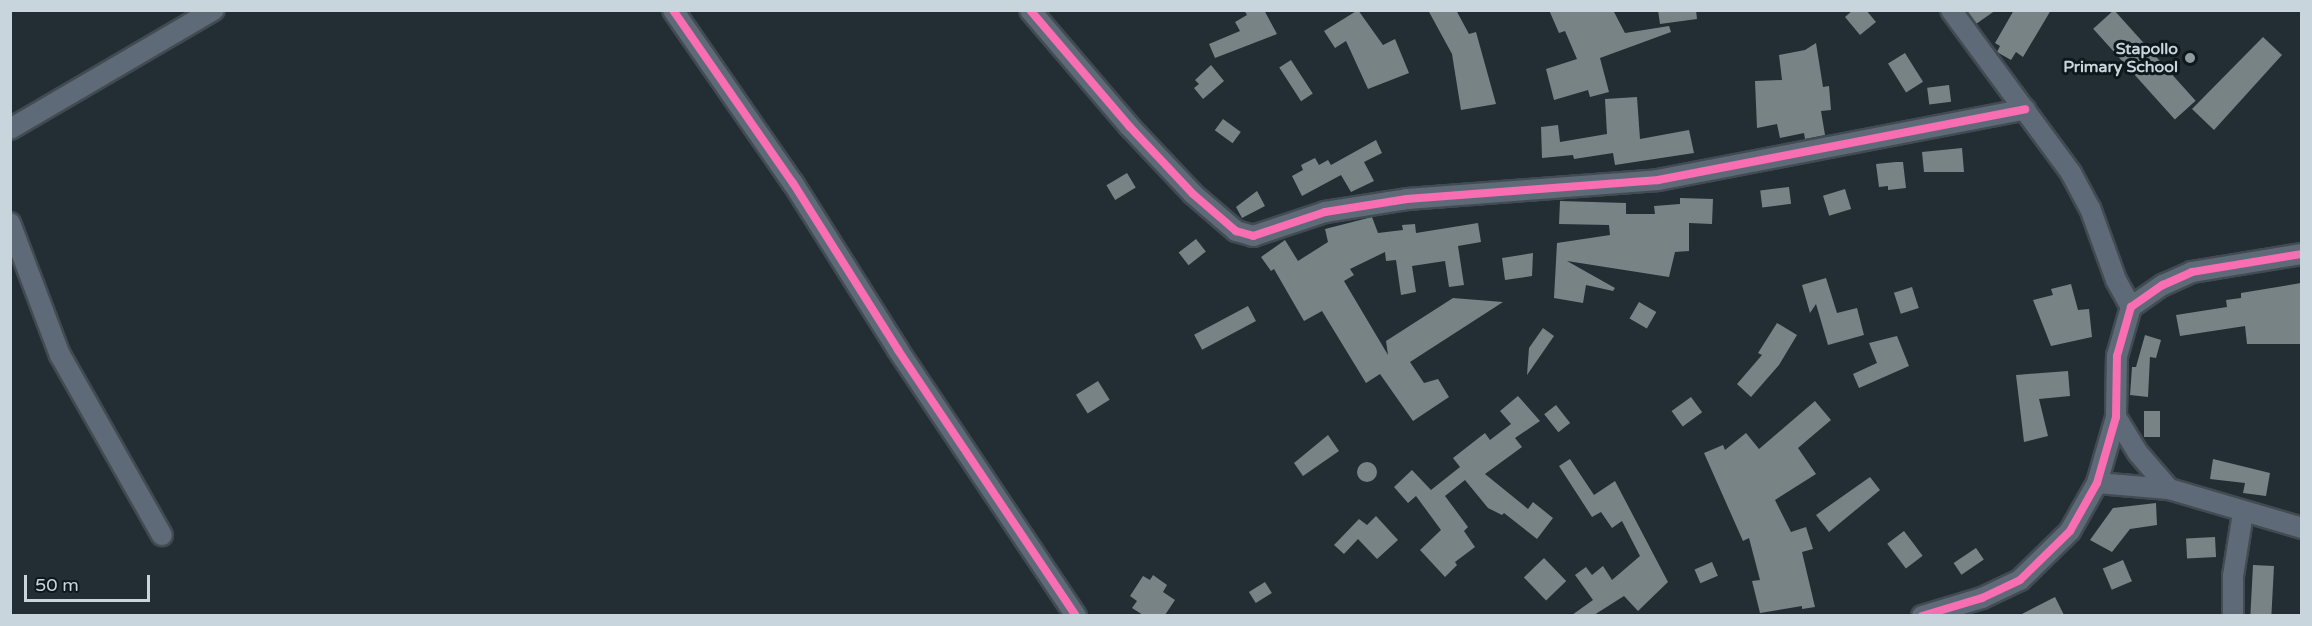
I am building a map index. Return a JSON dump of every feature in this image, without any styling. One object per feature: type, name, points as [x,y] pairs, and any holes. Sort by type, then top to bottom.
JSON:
[{"type":"street","points":[[10,129],[214,10]]},
{"type":"street","points":[[674,10],[793,183],[898,350],[1076,615]]},
{"type":"street","points":[[1030,10],[1128,126],[1193,194],[1236,231],[1253,236],[1324,212],[1407,200],[1658,180],[2025,109]]},
{"type":"street","points":[[1951,10],[2025,109],[2090,208],[2116,280],[2131,307]]},
{"type":"street","points":[[10,223],[60,355],[162,536]]},
{"type":"street","points":[[1922,615],[1982,598],[2020,580],[2070,531],[2097,483],[2116,417],[2117,356],[2131,307],[2163,285],[2192,272],[2301,254]]},
{"type":"street","points":[[2116,417],[2138,453],[2169,489]]},
{"type":"street","points":[[2097,483],[2169,489],[2243,513],[2301,528]]},
{"type":"street","points":[[2233,615],[2233,576],[2243,513]]},
{"type":"building","points":[[1244,10],[1264,10],[1277,34],[1215,58],[1209,44],[1240,31],[1235,22],[1247,15]]},
{"type":"building","points":[[1358,10],[1383,45],[1395,39],[1409,73],[1368,89],[1346,41],[1335,48],[1324,31]]},
{"type":"building","points":[[1428,10],[1456,10],[1469,34],[1476,32],[1496,104],[1461,110],[1452,54]]},
{"type":"building","points":[[1549,10],[1613,10],[1625,33],[1669,26],[1671,32],[1600,58],[1609,92],[1590,97],[1588,90],[1554,100],[1546,69],[1577,59],[1565,31],[1559,33]]},
{"type":"building","points":[[1658,10],[1696,10],[1697,19],[1660,24]]},
{"type":"building","points":[[1853,10],[1866,10],[1876,22],[1860,35],[1845,17]]},
{"type":"building","points":[[1966,10],[1996,10],[1976,24]]},
{"type":"building","points":[[2014,10],[2051,10],[2023,57],[2016,52],[2011,60],[1997,52],[2000,46],[1995,43]]},
{"type":"building","points":[[2114,10],[2196,101],[2175,119],[2093,29]]},
{"type":"building","points":[[2263,37],[2282,55],[2214,130],[2192,109]]},
{"type":"building","points":[[1816,43],[1823,87],[1829,86],[1831,110],[1821,111],[1825,135],[1805,139],[1804,133],[1780,138],[1777,124],[1757,128],[1755,81],[1782,80],[1779,55],[1805,50]]},
{"type":"building","points":[[1905,53],[1923,82],[1906,92],[1888,64]]},
{"type":"building","points":[[1291,60],[1313,94],[1301,101],[1279,68]]},
{"type":"building","points":[[1211,65],[1224,81],[1203,99],[1194,88],[1199,84],[1195,80]]},
{"type":"building","points":[[1949,85],[1951,102],[1929,105],[1927,88]]},
{"type":"building","points":[[1637,97],[1640,139],[1689,130],[1694,153],[1615,165],[1613,153],[1574,159],[1573,155],[1542,158],[1541,127],[1558,125],[1560,142],[1607,134],[1605,99]]},
{"type":"building","points":[[1223,119],[1241,132],[1233,143],[1215,130]]},
{"type":"building","points":[[1376,140],[1382,153],[1364,162],[1374,181],[1351,192],[1341,175],[1302,196],[1292,176],[1303,170],[1301,165],[1315,158],[1319,165],[1328,160],[1331,165]]},
{"type":"building","points":[[1962,148],[1964,172],[1924,172],[1922,152]]},
{"type":"building","points":[[1903,162],[1906,188],[1888,190],[1888,186],[1879,187],[1876,164]]},
{"type":"building","points":[[1127,173],[1136,188],[1115,200],[1106,185]]},
{"type":"building","points":[[1789,187],[1791,204],[1762,207],[1760,191]]},
{"type":"building","points":[[1845,189],[1851,209],[1829,216],[1823,196]]},
{"type":"building","points":[[1257,191],[1265,206],[1242,218],[1236,207]]},
{"type":"building","points":[[1680,198],[1713,199],[1712,224],[1689,223],[1689,251],[1675,252],[1669,277],[1567,261],[1615,288],[1613,291],[1586,285],[1583,303],[1554,298],[1557,243],[1610,235],[1609,225],[1559,224],[1560,201],[1626,203],[1626,214],[1655,214],[1654,206],[1680,204]]},
{"type":"building","points":[[1372,217],[1378,233],[1403,230],[1402,225],[1415,224],[1416,233],[1478,223],[1481,242],[1458,246],[1464,285],[1449,287],[1445,261],[1412,266],[1416,292],[1401,295],[1396,260],[1386,261],[1385,252],[1350,269],[1354,275],[1344,281],[1388,355],[1386,341],[1453,298],[1503,302],[1410,362],[1424,383],[1438,379],[1449,397],[1413,421],[1380,374],[1366,383],[1322,311],[1304,321],[1274,269],[1271,271],[1261,257],[1285,240],[1298,261],[1328,242],[1325,229]]},
{"type":"building","points":[[1196,239],[1206,252],[1189,265],[1179,253]]},
{"type":"building","points":[[1533,253],[1532,276],[1505,280],[1502,258]]},
{"type":"building","points":[[1826,278],[1837,313],[1857,308],[1864,335],[1828,345],[1816,304],[1810,313],[1802,285]]},
{"type":"building","points":[[2301,283],[2301,344],[2247,344],[2245,326],[2180,336],[2176,315],[2227,307],[2226,300],[2241,298],[2241,293]]},
{"type":"building","points":[[2071,284],[2078,310],[2089,309],[2092,337],[2051,346],[2033,300],[2053,295],[2051,289]]},
{"type":"building","points":[[1912,287],[1919,308],[1901,314],[1894,293]]},
{"type":"building","points":[[1639,302],[1656,312],[1647,328],[1630,318]]},
{"type":"building","points":[[1248,306],[1256,321],[1202,350],[1194,335]]},
{"type":"building","points":[[1777,323],[1797,335],[1779,365],[1751,397],[1737,384],[1762,355],[1758,353]]},
{"type":"building","points":[[1543,328],[1554,336],[1527,375],[1529,348]]},
{"type":"building","points":[[2145,335],[2161,340],[2156,358],[2150,357],[2148,397],[2130,395],[2132,367],[2136,367]]},
{"type":"building","points":[[1897,336],[1909,366],[1859,388],[1853,374],[1877,363],[1869,343]]},
{"type":"building","points":[[2068,371],[2070,396],[2039,399],[2048,436],[2024,442],[2016,375]]},
{"type":"building","points":[[1098,381],[1110,400],[1088,413],[1076,395]]},
{"type":"building","points":[[1518,396],[1540,421],[1515,438],[1522,447],[1485,474],[1528,509],[1533,502],[1553,518],[1537,539],[1504,513],[1502,515],[1488,508],[1465,480],[1445,496],[1468,527],[1464,531],[1475,547],[1455,562],[1457,565],[1445,577],[1420,550],[1441,530],[1416,496],[1408,503],[1394,487],[1412,470],[1431,490],[1460,467],[1453,458],[1485,433],[1490,440],[1511,424],[1500,411]]},
{"type":"building","points":[[1691,397],[1702,412],[1683,426],[1672,411]]},
{"type":"building","points":[[1815,401],[1831,420],[1798,448],[1816,474],[1775,500],[1791,532],[1806,527],[1813,549],[1802,552],[1815,607],[1802,609],[1802,606],[1760,613],[1752,581],[1760,580],[1749,538],[1743,541],[1704,453],[1723,445],[1725,450],[1746,433],[1759,449]]},
{"type":"building","points":[[1556,405],[1570,423],[1558,432],[1544,414]]},
{"type":"building","points":[[2144,411],[2160,411],[2160,437],[2144,437]]},
{"type":"building","points":[[1328,435],[1339,451],[1303,476],[1294,463]]},
{"type":"building","points":[[1570,459],[1594,495],[1615,481],[1668,582],[1638,611],[1624,596],[1594,615],[1572,615],[1593,600],[1575,575],[1586,567],[1592,575],[1603,566],[1612,580],[1640,556],[1622,521],[1612,528],[1601,512],[1592,517],[1559,466]]},
{"type":"building","points":[[2213,459],[2270,473],[2266,496],[2243,493],[2245,483],[2210,479]]},
{"type":"building","points":[[1367,462],[1374,465],[1377,472],[1374,479],[1367,482],[1360,479],[1357,472],[1360,465]]},
{"type":"building","points":[[1870,477],[1880,490],[1829,532],[1816,515]]},
{"type":"building","points":[[2156,503],[2157,525],[2130,529],[2112,552],[2090,540],[2113,508]]},
{"type":"building","points":[[1376,516],[1398,540],[1377,559],[1358,539],[1344,554],[1334,545],[1359,519],[1367,525]]},
{"type":"building","points":[[1904,531],[1923,556],[1906,568],[1887,544]]},
{"type":"building","points":[[2215,537],[2216,557],[2187,558],[2186,539]]},
{"type":"building","points":[[1976,548],[1984,560],[1961,575],[1954,563]]},
{"type":"building","points":[[1544,558],[1566,581],[1546,600],[1524,577]]},
{"type":"building","points":[[2123,560],[2132,581],[2112,590],[2103,569]]},
{"type":"building","points":[[1712,562],[1718,576],[1700,583],[1695,569]]},
{"type":"building","points":[[2253,565],[2274,566],[2271,616],[2250,615]]},
{"type":"building","points":[[1153,575],[1167,585],[1163,592],[1175,600],[1165,615],[1143,615],[1132,608],[1137,601],[1130,596],[1143,576],[1150,580]]},
{"type":"building","points":[[1265,582],[1272,593],[1256,603],[1249,592]]},
{"type":"building","points":[[2055,597],[2064,615],[2020,615]]},
{"type":"cycle path","points":[[673,10],[793,183],[898,350],[1076,616]]},
{"type":"cycle path","points":[[1030,10],[1129,126],[1193,194],[1236,231],[1253,236],[1325,212],[1407,199],[1658,180],[2025,109]]},
{"type":"cycle path","points":[[1922,616],[1982,598],[2020,580],[2070,531],[2097,483],[2116,417],[2117,356],[2131,307],[2163,285],[2192,272],[2302,254]]},
{"type":"place","name":"Stapollo Primary School","points":[[2190,58]]}]
